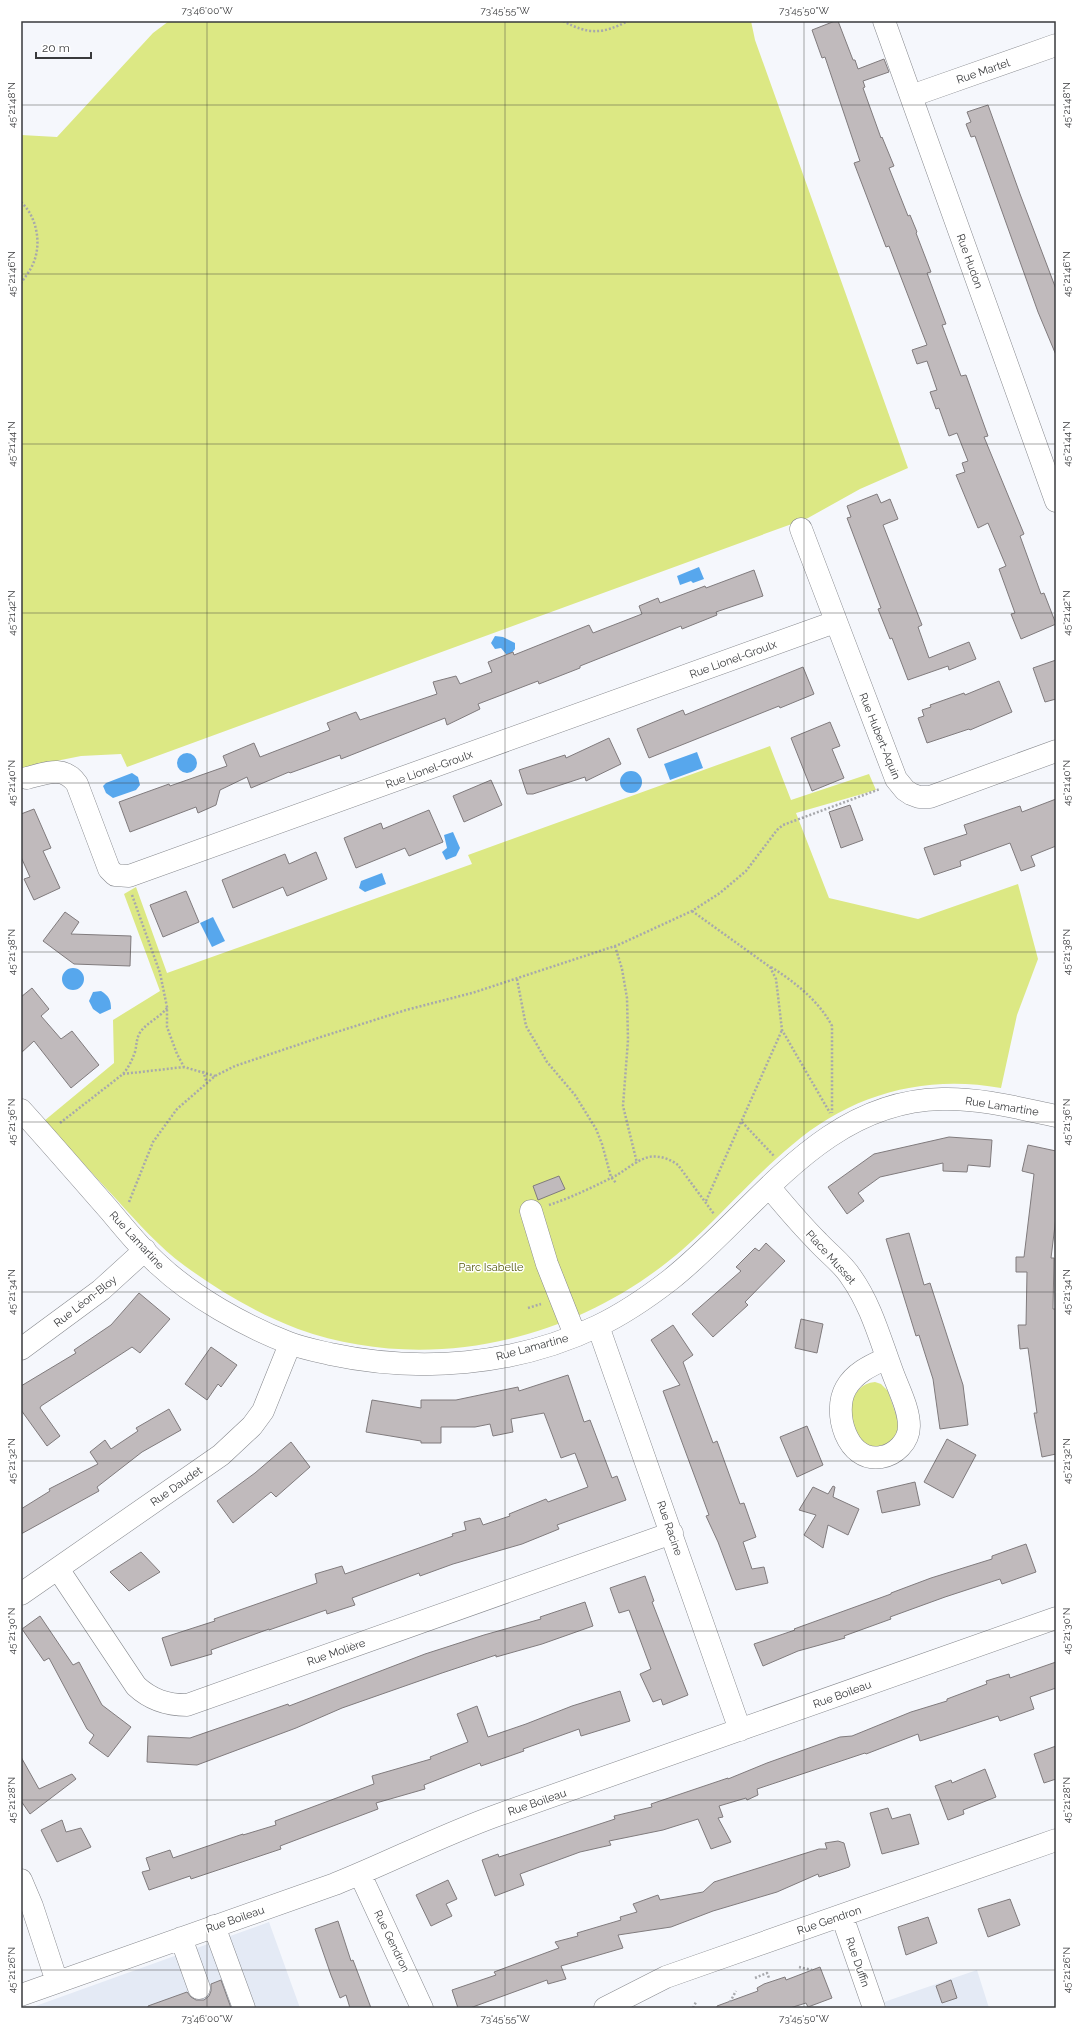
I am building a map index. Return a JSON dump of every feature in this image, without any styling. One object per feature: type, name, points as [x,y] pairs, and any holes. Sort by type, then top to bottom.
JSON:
[{"type":"street","name":"Rue Hudon","points":[[884,21],[1056,501]]},
{"type":"street","name":"Rue Martel","points":[[911,96],[1056,45]]},
{"type":"street","name":"Rue Hubert-Aquin","points":[[800,529],[896,779],[905,790],[919,797],[930,797],[1056,751]]},
{"type":"street","name":"Rue Lionel-Groulx","points":[[27,778],[58,771],[67,774],[77,784],[109,869],[118,876],[132,875],[835,622]]},
{"type":"street","name":"Rue Lamartine","points":[[21,1110],[158,1264],[202,1298],[232,1316],[290,1344],[368,1361],[432,1365],[510,1355],[575,1335],[598,1326],[670,1280],[710,1245],[787,1170],[822,1140],[840,1128],[880,1110],[916,1101],[938,1099],[970,1100],[1056,1116]]},
{"type":"street","name":"Place Musset","points":[[770,1188],[818,1243],[851,1276],[867,1305],[887,1358]]},
{"type":"street","points":[[531,1211],[547,1264],[575,1335]]},
{"type":"street","name":"Rue Léon-Bloy","points":[[21,1349],[101,1290],[145,1250]]},
{"type":"street","name":"Rue Racine","points":[[598,1326],[740,1730]]},
{"type":"street","name":"Rue Daudet","points":[[21,1594],[221,1455],[240,1438],[263,1411],[290,1344]]},
{"type":"street","name":"Rue Molière","points":[[58,1569],[136,1686],[147,1695],[168,1705],[187,1705],[672,1533]]},
{"type":"street","name":"Rue Boileau","points":[[21,1995],[360,1874],[455,1831],[1056,1618]]},
{"type":"street","name":"Rue Gendron","points":[[605,2008],[666,1977],[1056,1840]]},
{"type":"street","name":"Rue Gendron","points":[[360,1874],[422,2008]]},
{"type":"street","points":[[21,1880],[32,1906],[57,1982]]},
{"type":"street","name":"Rue Duffin","points":[[842,1916],[874,2008]]},
{"type":"street","points":[[214,1926],[244,2008]]},
{"type":"street","points":[[181,1938],[199,1988]]},
{"type":"path","points":[[563,21],[579,30],[601,32],[628,21]]},
{"type":"path","points":[[21,202],[35,223],[38,245],[34,264],[21,283]]},
{"type":"path","points":[[120,1222],[153,1142],[178,1109],[215,1076],[235,1066],[324,1036],[517,979],[615,946],[692,910],[720,893],[746,871],[777,830],[783,825],[883,788]]},
{"type":"path","points":[[130,890],[160,973],[167,1007],[167,1027],[177,1054],[184,1067]]},
{"type":"path","points":[[692,910],[770,967],[791,980],[828,1018],[832,1026],[832,1115],[782,1030],[776,979],[770,967]]},
{"type":"path","points":[[615,946],[622,969],[627,998],[628,1040],[623,1106],[637,1163]]},
{"type":"path","points":[[517,979],[526,1026],[547,1062],[576,1095],[596,1129],[602,1144],[611,1177],[616,1183]]},
{"type":"path","points":[[43,1135],[124,1074],[131,1064],[136,1050],[136,1042],[142,1030],[160,1016],[167,1007]]},
{"type":"path","points":[[706,1201],[782,1030]]},
{"type":"path","points":[[124,1074],[184,1067],[204,1071],[215,1076]]},
{"type":"path","points":[[204,1071],[206,1083]]},
{"type":"path","points":[[742,1122],[787,1170]]},
{"type":"path","points":[[531,1211],[581,1193],[650,1157],[671,1160],[678,1165],[706,1201],[717,1218]]},
{"type":"path","points":[[799,1967],[812,1970]]},
{"type":"path","points":[[755,1978],[766,1973],[769,1978]]},
{"type":"path","points":[[730,2002],[736,1991]]},
{"type":"path","points":[[693,2008],[696,2002]]},
{"type":"shaded area","points":[[269,1922],[300,2008],[30,2008]]},
{"type":"shaded area","points":[[977,1970],[989,2008],[887,2008],[884,2002]]},
{"type":"green space","points":[[169,21],[751,21],[755,40],[908,468],[860,489],[808,518],[127,767],[121,754],[81,756],[21,768],[21,135],[57,137],[153,33]]},
{"type":"green space","name":"Parc Isabelle","points":[[770,746],[791,800],[869,774],[876,790],[796,813],[829,898],[918,919],[1018,884],[1038,959],[1017,1015],[1001,1088],[973,1084],[917,1086],[890,1092],[864,1101],[839,1113],[815,1127],[778,1157],[682,1250],[641,1281],[597,1307],[550,1327],[500,1341],[450,1348],[399,1349],[348,1343],[298,1329],[239,1301],[175,1259],[141,1226],[44,1121],[114,1063],[113,1020],[160,991],[124,894],[136,887],[167,973],[472,864],[468,855]]},
{"type":"green space","points":[[875,1382],[881,1384],[888,1391],[898,1421],[899,1429],[890,1444],[874,1449],[863,1441],[856,1430],[852,1417],[851,1403],[855,1395],[863,1386]]},
{"type":"water","points":[[699,567],[704,579],[693,583],[691,581],[680,585],[677,576]]},
{"type":"water","points":[[495,636],[503,637],[515,643],[515,649],[511,654],[506,654],[501,648],[495,649],[491,643]]},
{"type":"water","points":[[697,752],[703,768],[670,780],[664,764]]},
{"type":"water","points":[[183,753],[191,753],[197,759],[197,767],[191,773],[183,773],[177,767],[177,759]]},
{"type":"water","points":[[627,771],[635,771],[642,778],[642,786],[635,793],[627,793],[620,786],[620,778]]},
{"type":"water","points":[[132,773],[138,777],[140,785],[136,790],[113,798],[106,793],[103,786],[106,783]]},
{"type":"water","points":[[453,832],[460,848],[456,856],[446,860],[442,852],[447,848],[444,835]]},
{"type":"water","points":[[382,873],[386,884],[365,892],[359,888],[361,881]]},
{"type":"water","points":[[213,917],[225,941],[212,947],[200,923]]},
{"type":"water","points":[[73,968],[81,971],[84,979],[81,987],[73,990],[65,987],[62,979],[65,971]]},
{"type":"water","points":[[101,991],[109,998],[111,1009],[100,1014],[93,1009],[89,1001],[93,992]]},
{"type":"building","points":[[838,21],[858,69],[884,59],[889,72],[863,81],[865,87],[863,88],[881,138],[882,137],[894,166],[889,168],[908,216],[910,215],[917,232],[916,233],[931,272],[927,273],[946,324],[942,325],[961,376],[966,375],[988,436],[984,437],[1024,534],[1020,536],[1041,594],[1044,593],[1056,624],[1021,639],[1011,614],[1015,613],[999,569],[1006,566],[988,523],[978,528],[956,475],[965,472],[962,463],[968,461],[957,433],[949,436],[939,408],[936,409],[930,392],[937,390],[927,361],[917,364],[912,350],[927,345],[889,246],[886,247],[854,163],[860,161],[825,57],[822,58],[812,30]]},
{"type":"building","points":[[988,105],[1056,289],[1056,355],[1038,312],[975,136],[971,137],[966,124],[971,122],[967,112]]},
{"type":"building","points":[[877,494],[881,503],[890,499],[898,519],[883,525],[922,625],[918,627],[929,658],[969,642],[976,659],[949,670],[948,666],[908,680],[892,638],[890,639],[878,609],[881,608],[847,518],[851,517],[847,506]]},
{"type":"building","points":[[754,570],[763,596],[716,612],[717,615],[682,629],[681,626],[539,684],[538,681],[478,704],[480,709],[447,725],[445,718],[341,759],[340,755],[290,773],[289,772],[251,788],[247,777],[220,790],[216,805],[198,813],[196,807],[130,832],[119,802],[169,784],[170,786],[227,766],[223,756],[254,743],[260,757],[330,730],[327,723],[356,712],[360,720],[437,694],[433,682],[456,676],[460,684],[492,672],[488,662],[513,652],[514,655],[589,625],[593,633],[642,614],[639,606],[658,598],[660,603]]},
{"type":"building","points":[[1056,660],[1056,699],[1045,702],[1033,668]]},
{"type":"building","points":[[803,667],[814,694],[780,708],[779,706],[649,758],[637,729],[683,710],[685,715]]},
{"type":"building","points":[[999,681],[1012,712],[970,730],[969,729],[927,743],[918,718],[924,716],[922,710],[931,707],[930,705],[964,693],[965,695]]},
{"type":"building","points":[[830,722],[840,746],[832,749],[844,778],[812,791],[791,738]]},
{"type":"building","points":[[609,738],[621,764],[586,781],[585,777],[533,794],[527,794],[519,770],[565,755],[566,758]]},
{"type":"building","points":[[491,780],[502,805],[464,822],[453,796]]},
{"type":"building","points":[[1056,799],[1056,846],[1031,856],[1035,866],[1021,871],[1010,843],[960,861],[961,866],[934,875],[924,848],[967,834],[964,825],[1020,806],[1022,812]]},
{"type":"building","points":[[850,805],[863,840],[841,848],[829,812]]},
{"type":"building","points":[[34,809],[51,848],[43,851],[60,888],[34,900],[24,879],[30,877],[21,857],[21,814]]},
{"type":"building","points":[[429,810],[443,842],[409,856],[405,848],[356,868],[344,838],[381,823],[383,829]]},
{"type":"building","points":[[316,852],[327,879],[287,896],[283,887],[233,908],[222,880],[285,854],[289,864]]},
{"type":"building","points":[[186,891],[199,922],[163,937],[150,905]]},
{"type":"building","points":[[65,912],[79,922],[71,934],[131,936],[130,966],[74,964],[43,941]]},
{"type":"building","points":[[32,988],[49,1009],[41,1016],[61,1039],[72,1031],[99,1065],[71,1088],[34,1041],[21,1053],[21,997]]},
{"type":"building","points":[[949,1137],[992,1140],[990,1167],[968,1165],[967,1172],[943,1171],[943,1163],[880,1177],[858,1193],[864,1201],[847,1214],[828,1187],[874,1154]]},
{"type":"building","points":[[1028,1145],[1056,1151],[1056,1217],[1051,1258],[1054,1258],[1053,1309],[1056,1309],[1056,1454],[1042,1457],[1034,1413],[1037,1413],[1028,1348],[1020,1349],[1018,1325],[1026,1325],[1027,1272],[1016,1272],[1016,1257],[1024,1257],[1034,1174],[1022,1171]]},
{"type":"building","points":[[559,1176],[565,1189],[538,1200],[533,1186]]},
{"type":"building","points":[[909,1233],[924,1285],[930,1283],[963,1385],[968,1425],[940,1429],[933,1379],[919,1335],[916,1336],[886,1239]]},
{"type":"building","points":[[766,1243],[785,1261],[745,1302],[748,1305],[713,1337],[692,1314],[741,1271],[736,1267],[755,1248],[759,1251]]},
{"type":"building","points":[[139,1293],[170,1319],[140,1353],[132,1347],[41,1406],[40,1408],[60,1436],[47,1446],[21,1410],[21,1386],[76,1353],[74,1350],[111,1325]]},
{"type":"building","points":[[801,1319],[823,1324],[817,1353],[795,1348]]},
{"type":"building","points":[[673,1325],[693,1355],[683,1362],[713,1443],[717,1441],[740,1504],[744,1503],[756,1537],[743,1542],[752,1569],[764,1567],[768,1583],[736,1590],[718,1542],[706,1516],[709,1515],[663,1391],[680,1385],[651,1340]]},
{"type":"building","points":[[211,1347],[237,1365],[221,1387],[218,1384],[207,1400],[185,1384]]},
{"type":"building","points":[[568,1375],[584,1422],[590,1420],[612,1478],[617,1476],[626,1500],[557,1525],[559,1529],[522,1544],[453,1564],[420,1576],[419,1573],[352,1598],[355,1605],[327,1614],[326,1610],[211,1650],[212,1654],[171,1666],[162,1638],[215,1621],[214,1619],[317,1583],[315,1574],[342,1566],[345,1574],[453,1536],[452,1534],[466,1530],[464,1522],[480,1518],[483,1525],[510,1516],[509,1514],[546,1499],[548,1502],[588,1487],[575,1453],[561,1458],[544,1413],[511,1419],[513,1432],[493,1436],[490,1424],[475,1427],[441,1427],[441,1443],[421,1443],[421,1441],[366,1432],[372,1400],[421,1408],[421,1400],[456,1400],[518,1387],[519,1391]]},
{"type":"building","points":[[169,1409],[181,1430],[142,1452],[97,1487],[99,1491],[21,1534],[21,1509],[50,1491],[49,1489],[98,1464],[90,1452],[105,1440],[111,1449],[138,1431],[136,1428]]},
{"type":"building","points":[[807,1426],[823,1465],[797,1477],[780,1437]]},
{"type":"building","points":[[947,1439],[976,1455],[953,1498],[924,1482]]},
{"type":"building","points":[[291,1442],[310,1467],[276,1497],[271,1492],[233,1523],[217,1501],[255,1473]]},
{"type":"building","points":[[915,1482],[920,1505],[882,1513],[877,1491]]},
{"type":"building","points":[[833,1486],[835,1487],[833,1497],[859,1509],[848,1535],[828,1525],[823,1548],[804,1535],[816,1515],[799,1510],[813,1487],[828,1494]]},
{"type":"building","points":[[1026,1544],[1036,1572],[1002,1584],[1000,1579],[945,1597],[890,1617],[891,1619],[844,1636],[845,1638],[798,1651],[763,1666],[754,1644],[795,1630],[794,1629],[931,1578],[992,1559],[992,1556]]},
{"type":"building","points":[[141,1552],[160,1572],[129,1591],[110,1572]]},
{"type":"building","points":[[645,1576],[654,1601],[652,1602],[688,1695],[663,1705],[661,1699],[653,1702],[640,1674],[651,1669],[629,1610],[619,1613],[610,1588]]},
{"type":"building","points":[[585,1602],[593,1626],[542,1644],[496,1657],[496,1655],[342,1708],[296,1728],[197,1765],[147,1762],[148,1736],[190,1738],[288,1704],[289,1706],[425,1654],[541,1619],[540,1617]]},
{"type":"building","points":[[40,1616],[73,1665],[79,1662],[102,1705],[131,1727],[108,1757],[89,1743],[94,1735],[87,1729],[49,1658],[44,1661],[22,1629]]},
{"type":"building","points":[[1056,1662],[1056,1688],[1030,1697],[1034,1709],[1000,1721],[998,1716],[920,1741],[918,1734],[866,1754],[865,1753],[757,1789],[758,1795],[747,1800],[746,1798],[719,1806],[723,1817],[718,1818],[731,1842],[711,1849],[698,1819],[663,1830],[609,1841],[611,1845],[580,1852],[520,1874],[524,1885],[495,1896],[482,1860],[498,1854],[499,1857],[615,1819],[614,1816],[652,1807],[651,1804],[728,1779],[767,1763],[840,1737],[852,1736],[911,1712],[947,1701],[947,1699],[987,1684],[986,1681],[1009,1674],[1010,1678]]},
{"type":"building","points":[[620,1691],[630,1721],[581,1736],[579,1729],[481,1766],[480,1763],[424,1785],[425,1789],[376,1803],[378,1809],[280,1846],[281,1849],[191,1879],[190,1876],[149,1890],[142,1872],[150,1870],[146,1858],[170,1850],[173,1858],[243,1834],[276,1825],[275,1821],[374,1784],[372,1776],[431,1759],[430,1757],[468,1742],[457,1714],[477,1706],[488,1737],[572,1706]]},
{"type":"building","points":[[1056,1746],[1056,1779],[1044,1783],[1034,1754]]},
{"type":"building","points":[[21,1757],[39,1789],[72,1774],[76,1779],[30,1814],[21,1801]]},
{"type":"building","points":[[985,1769],[996,1797],[963,1810],[964,1814],[948,1820],[935,1786],[951,1780],[952,1783]]},
{"type":"building","points":[[888,1808],[892,1819],[910,1814],[919,1844],[882,1854],[870,1813]]},
{"type":"building","points":[[62,1820],[66,1832],[81,1828],[91,1847],[57,1862],[41,1830]]},
{"type":"building","points":[[838,1841],[844,1843],[850,1865],[849,1867],[819,1877],[818,1874],[777,1892],[713,1911],[671,1927],[618,1935],[623,1948],[561,1966],[566,1979],[548,1984],[547,1980],[470,2008],[458,2008],[452,1990],[496,1975],[494,1972],[559,1948],[555,1942],[578,1936],[577,1933],[621,1920],[620,1917],[637,1912],[633,1904],[658,1895],[660,1900],[703,1892],[714,1882],[819,1849],[827,1849],[825,1843]]},
{"type":"building","points":[[448,1880],[457,1899],[446,1904],[452,1916],[431,1926],[416,1895]]},
{"type":"building","points":[[1010,1899],[1020,1925],[988,1937],[978,1909]]},
{"type":"building","points":[[928,1917],[937,1943],[906,1955],[898,1927]]},
{"type":"building","points":[[338,1921],[351,1961],[353,1960],[371,2008],[350,2008],[346,1995],[340,1998],[331,1975],[315,1929]]},
{"type":"building","points":[[820,1967],[832,1998],[808,2007],[806,2003],[790,2008],[717,2008],[717,2006],[758,1991],[757,1988],[764,1984],[785,1977],[786,1980]]},
{"type":"building","points":[[221,1980],[231,2008],[148,2008],[148,2006],[187,1992],[196,2000],[204,2000],[209,1996],[211,1984]]},
{"type":"building","points":[[951,1980],[957,1998],[942,2003],[936,1986]]}]
